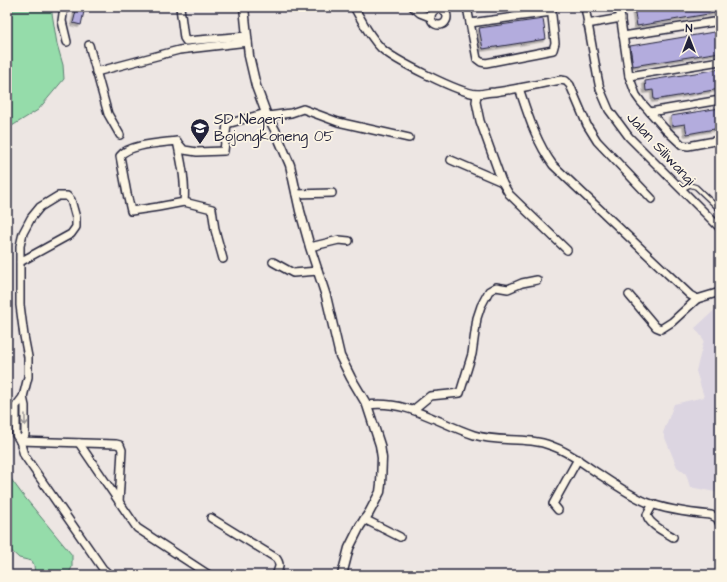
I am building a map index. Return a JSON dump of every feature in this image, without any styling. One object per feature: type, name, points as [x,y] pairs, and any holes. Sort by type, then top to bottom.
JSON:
[{"type":"street","points":[[64,7],[62,21],[67,42]]},
{"type":"street","points":[[180,7],[184,38],[186,41],[247,39]]},
{"type":"street","points":[[244,7],[251,68],[267,115],[286,154],[310,247],[326,296],[340,356],[367,405],[380,445],[380,492],[349,548],[342,575]]},
{"type":"street","points":[[354,7],[370,36],[382,49],[398,60],[466,92],[477,94],[561,80],[566,81],[570,85],[597,141],[652,199]]},
{"type":"street","points":[[413,7],[420,13],[430,17]]},
{"type":"street","points":[[467,7],[470,23],[477,59],[481,62],[486,63],[552,50],[555,47],[551,9],[470,23]]},
{"type":"street","name":"Jalan Siliwangi","points":[[584,7],[600,89],[609,110],[629,137],[720,228]]},
{"type":"street","points":[[619,7],[629,76],[636,95],[677,142],[682,145],[688,146],[720,140]]},
{"type":"street","points":[[587,24],[620,18]]},
{"type":"street","points":[[623,36],[720,21]]},
{"type":"street","points":[[96,72],[179,50],[247,39]]},
{"type":"street","points":[[89,45],[108,114],[120,135]]},
{"type":"street","points":[[629,76],[720,61]]},
{"type":"street","points":[[519,88],[532,126],[545,154],[553,165],[676,283],[697,299]]},
{"type":"street","points":[[477,94],[476,102],[480,121],[502,182],[509,194],[567,250]]},
{"type":"street","points":[[650,112],[720,100]]},
{"type":"street","points":[[177,141],[184,150],[197,152],[224,151],[227,124],[267,115],[291,114],[303,109],[338,122],[409,138]]},
{"type":"street","points":[[177,141],[142,146],[127,150],[122,154],[120,158],[131,210],[184,202],[212,209],[215,230],[223,258]]},
{"type":"street","points":[[177,141],[184,171],[184,202]]},
{"type":"street","points":[[451,160],[502,182]]},
{"type":"street","points":[[296,194],[332,193]]},
{"type":"street","points":[[20,262],[71,234],[76,227],[76,218],[71,200],[67,196],[58,196],[40,208],[30,218],[23,233],[20,246],[20,262],[20,305],[28,357],[28,378],[23,397],[25,406],[25,435],[20,441]]},
{"type":"street","points":[[310,247],[339,240],[349,241]]},
{"type":"street","points":[[273,262],[294,273],[318,271]]},
{"type":"street","points":[[413,410],[430,396],[460,393],[472,354],[477,318],[481,306],[489,292],[496,287],[508,289],[522,283],[537,280]]},
{"type":"street","points":[[629,295],[656,327],[661,329],[668,325],[697,299],[720,292]]},
{"type":"street","points":[[367,405],[376,404],[398,406],[413,410],[475,435],[543,443],[553,446],[578,459],[599,475],[630,494],[653,504],[677,510],[712,515],[717,518],[720,524]]},
{"type":"street","points":[[20,441],[120,445],[122,450],[119,502]]},
{"type":"street","points":[[20,441],[24,455],[103,569],[110,575]]},
{"type":"street","points":[[79,443],[138,528],[209,575]]},
{"type":"street","points":[[558,510],[553,504],[578,459]]},
{"type":"street","points":[[653,504],[647,515],[647,519],[673,537]]},
{"type":"street","points":[[211,518],[276,558],[280,567],[276,575]]},
{"type":"street","points":[[364,519],[400,537]]},
{"type":"lane","points":[[681,190],[690,185],[696,187],[720,210]]},
{"type":"shaded area","points":[[720,305],[720,493],[690,487],[686,474],[677,467],[663,433],[674,404],[704,397],[696,371],[704,340],[695,328]]},
{"type":"green space","points":[[7,7],[51,7],[57,44],[63,65],[64,79],[38,110],[7,129]]},
{"type":"green space","points":[[7,470],[11,479],[22,494],[72,555],[72,567],[68,575],[35,575],[32,561],[19,558],[7,547]]},
{"type":"building","points":[[77,7],[85,7],[81,25],[73,23]]},
{"type":"building","points":[[634,7],[720,7],[720,12],[637,26]]},
{"type":"building","points":[[543,19],[546,39],[483,49],[479,28]]},
{"type":"building","points":[[720,31],[720,52],[633,66],[630,46]]},
{"type":"building","points":[[720,69],[720,89],[654,100],[653,90],[646,91],[645,81]]},
{"type":"building","points":[[720,108],[720,128],[687,134],[685,124],[672,126],[671,116]]},
{"type":"place","name":"SD Negeri Bojongkoneng 05","points":[[200,145]]}]
